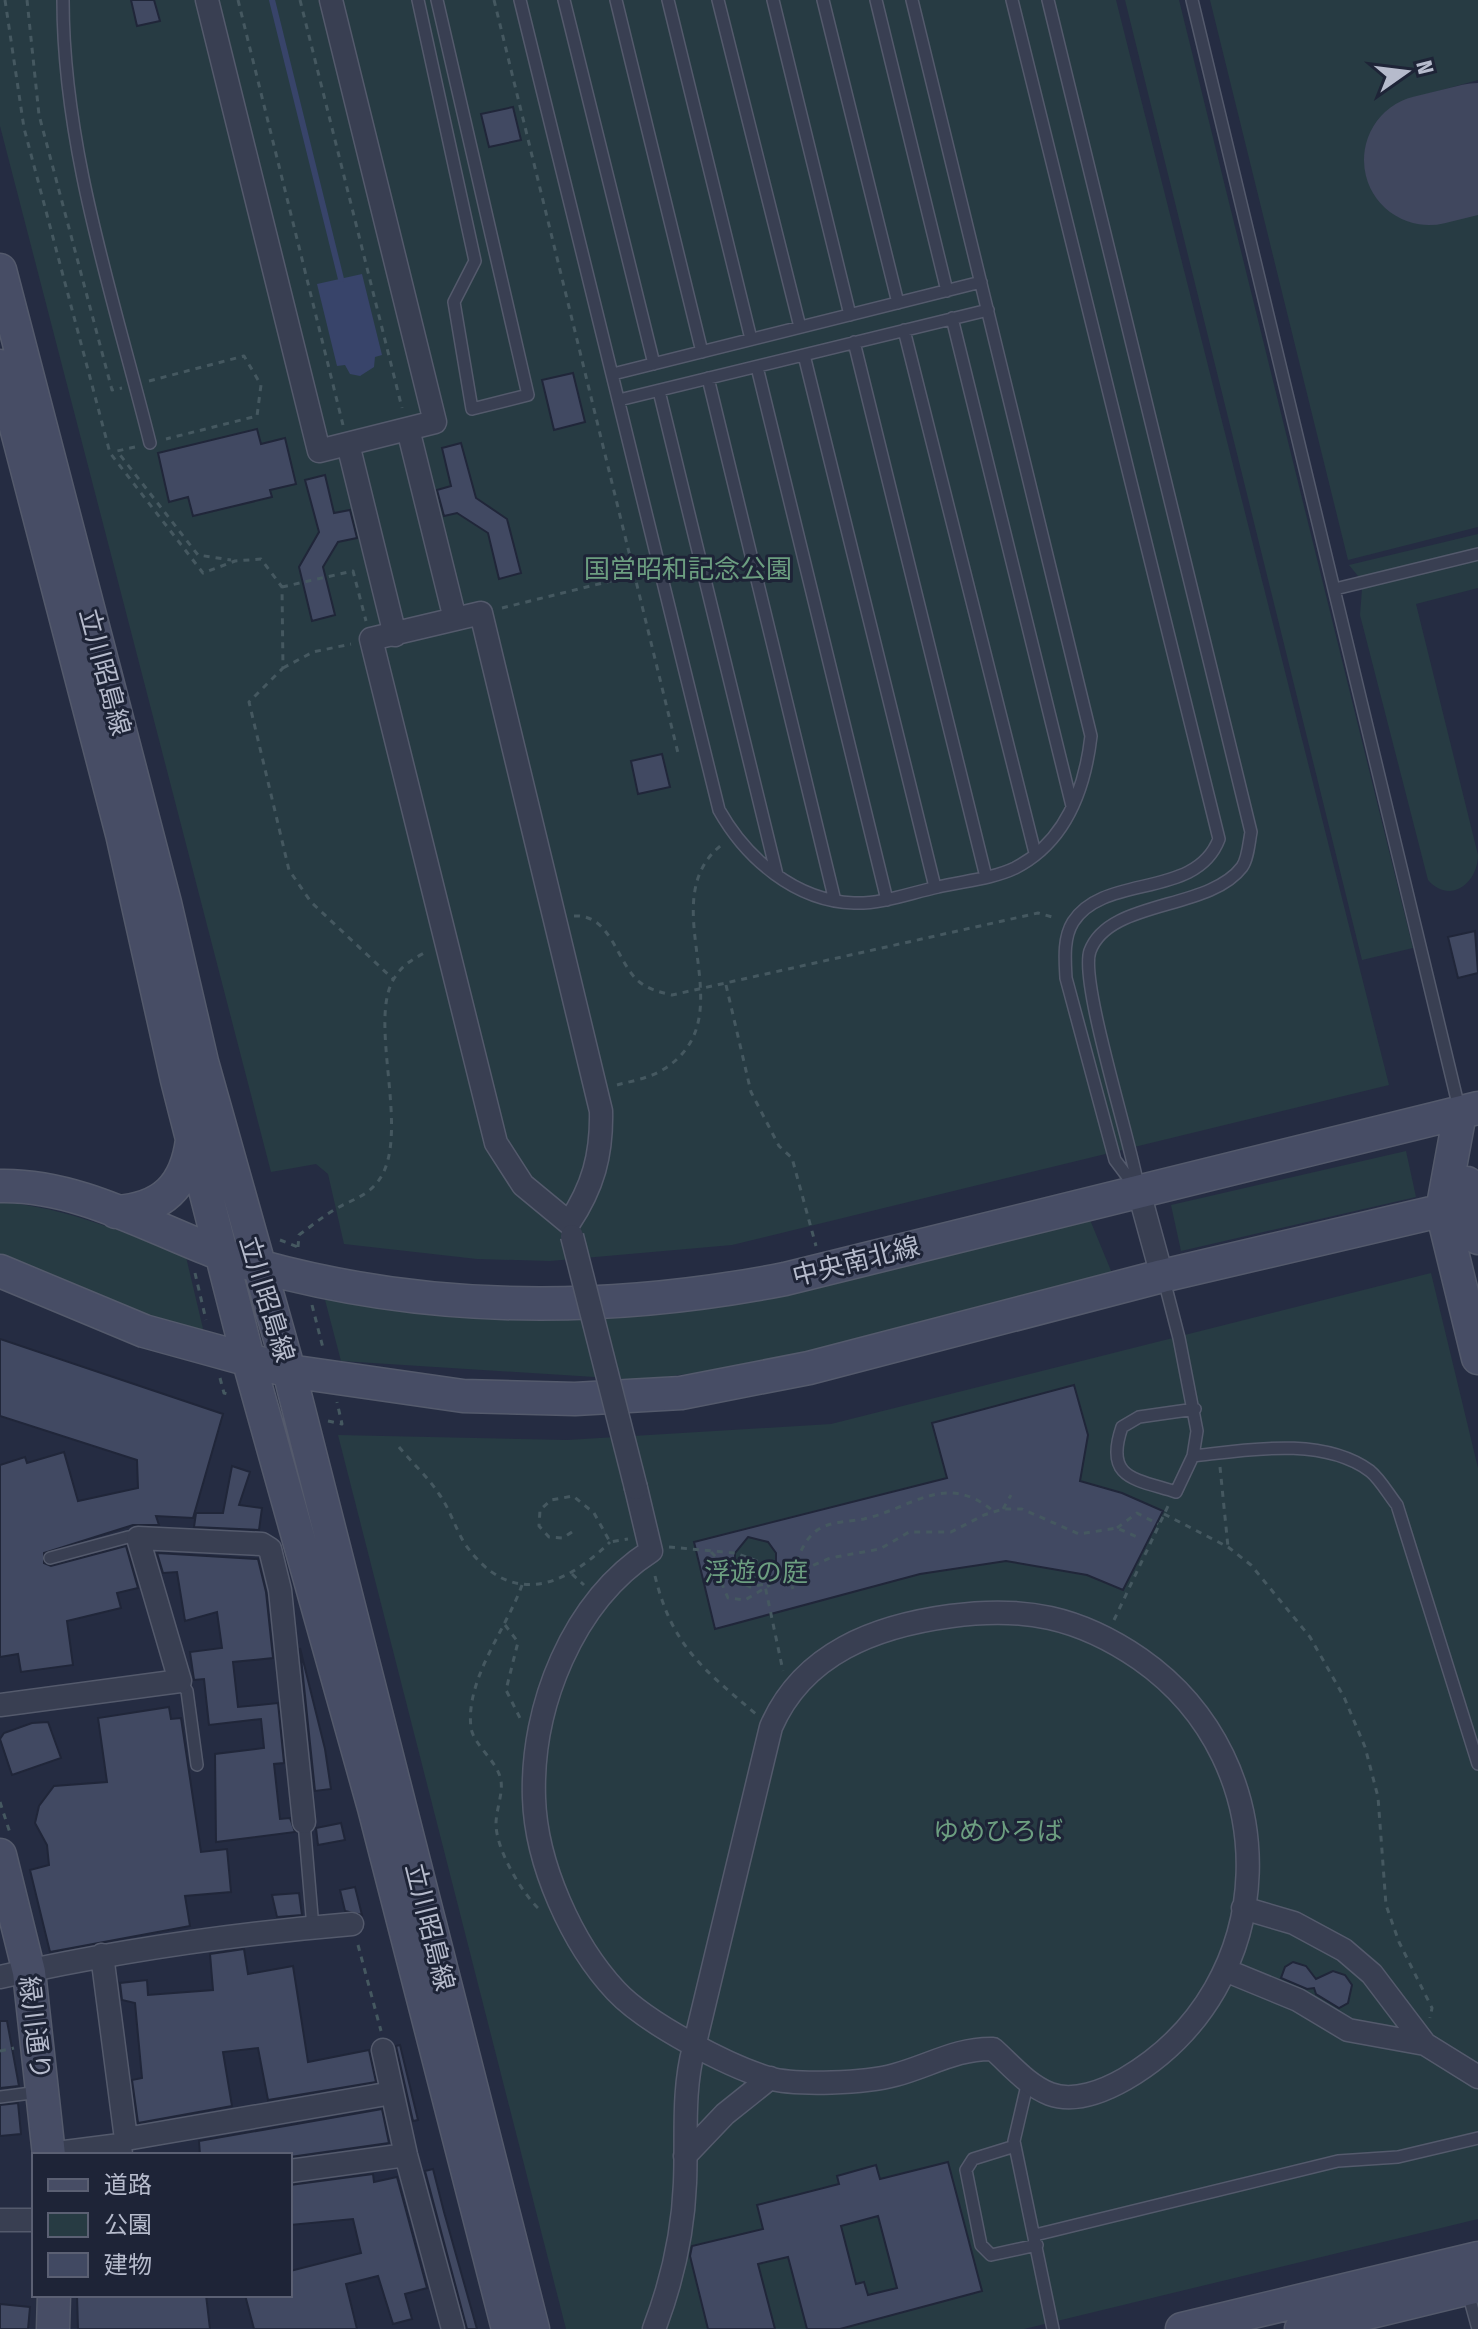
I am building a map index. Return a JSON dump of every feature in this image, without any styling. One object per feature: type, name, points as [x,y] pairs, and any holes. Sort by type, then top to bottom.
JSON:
[{"type":"main road","name":"立川昭島線","points":[[0,270],[257,1266],[289,1371],[533,2329]]},
{"type":"main road","name":"立川昭島線","points":[[0,366],[122,834],[192,1137],[225,1256],[249,1362],[374,1808],[508,2329]]},
{"type":"main road","name":"中央南北線","points":[[0,1186],[54,1192],[116,1212],[225,1256],[349,1288],[445,1299],[554,1306],[711,1293],[822,1270],[1469,1110]]},
{"type":"main road","points":[[1469,1110],[1463,1206],[1478,1358]]},
{"type":"main road","points":[[116,1212],[146,1207],[170,1192],[186,1171],[192,1137]]},
{"type":"main road","points":[[1463,1206],[1478,1238]]},
{"type":"main road","points":[[0,1271],[144,1331],[289,1371],[463,1396],[575,1399],[681,1393],[809,1368],[1162,1276],[1463,1206]]},
{"type":"main road","name":"緑川通り","points":[[0,1855],[14,1974],[44,2091],[49,2153]]},
{"type":"main road","points":[[1182,2329],[1478,2258]]},
{"type":"main road","points":[[1301,2329],[1473,2288]]},
{"type":"main road","points":[[53,2329],[54,2297]]},
{"type":"street","points":[[207,0],[319,451],[435,422],[331,0]]},
{"type":"street","points":[[408,429],[455,619]]},
{"type":"street","points":[[348,444],[395,635]]},
{"type":"street","points":[[570,1229],[587,1197],[597,1166],[601,1137],[597,1091],[481,613],[371,639],[496,1143],[523,1185],[570,1229],[651,1551],[629,1565],[598,1598],[567,1649],[548,1695],[540,1735],[534,1800],[545,1857],[571,1923],[617,1993],[694,2047],[770,2078],[849,2082],[894,2076],[969,2048],[993,2049],[1028,2081],[1051,2094],[1069,2097],[1110,2087],[1141,2069],[1201,2013],[1225,1970],[1243,1908],[1250,1877],[1249,1841],[1240,1795],[1226,1761],[1186,1697],[1154,1669],[1106,1639],[1071,1622],[1007,1610],[943,1617],[877,1632],[819,1662],[783,1699],[771,1727],[694,2047],[684,2100],[685,2156],[676,2256],[654,2329]]},
{"type":"street","points":[[1139,1192],[1162,1276]]},
{"type":"street","points":[[0,1705],[180,1681],[138,1538],[209,1539],[262,1544],[270,1549],[280,1590],[304,1822]]},
{"type":"street","points":[[1243,1908],[1294,1923],[1344,1950],[1372,1974],[1425,2044],[1478,2077]]},
{"type":"street","points":[[14,1974],[102,1955],[216,1937],[352,1924]]},
{"type":"street","points":[[102,1955],[122,2146]]},
{"type":"street","points":[[1225,1970],[1298,2000],[1348,2030],[1425,2044]]},
{"type":"street","points":[[383,2050],[406,2155],[453,2329]]},
{"type":"street","points":[[685,2156],[725,2114],[770,2078]]},
{"type":"street","points":[[58,2153],[122,2146],[392,2093]]},
{"type":"street","points":[[292,2171],[406,2155]]},
{"type":"street","points":[[0,2220],[32,2220]]},
{"type":"lane","points":[[63,0],[63,58],[81,164],[150,443]]},
{"type":"lane","points":[[418,0],[475,261],[454,302],[472,409],[528,395],[437,0]]},
{"type":"lane","points":[[520,0],[719,810],[733,836],[749,855],[777,875],[807,892],[835,901],[855,903],[887,900],[1013,869],[1064,825],[1087,773],[1091,736],[912,0]]},
{"type":"lane","points":[[564,0],[654,364]]},
{"type":"lane","points":[[616,0],[702,352]]},
{"type":"lane","points":[[668,0],[751,339]]},
{"type":"lane","points":[[718,0],[800,327]]},
{"type":"lane","points":[[773,0],[850,315]]},
{"type":"lane","points":[[823,0],[898,303]]},
{"type":"lane","points":[[876,0],[947,291]]},
{"type":"lane","points":[[1012,0],[1219,839],[1212,856],[1194,871],[1096,902],[1073,922],[1065,947],[1066,978],[1115,1160],[1139,1192]]},
{"type":"lane","points":[[1048,0],[1251,832],[1244,866],[1223,885],[1108,926],[1090,951],[1089,985],[1134,1159],[1139,1192]]},
{"type":"lane","points":[[1192,0],[1335,589],[1469,1110]]},
{"type":"lane","points":[[613,374],[981,282]]},
{"type":"lane","points":[[619,400],[988,310]]},
{"type":"lane","points":[[952,318],[1072,806]]},
{"type":"lane","points":[[904,330],[1035,853]]},
{"type":"lane","points":[[854,342],[986,877]]},
{"type":"lane","points":[[804,355],[935,887]]},
{"type":"lane","points":[[757,367],[887,900]]},
{"type":"lane","points":[[708,378],[835,901]]},
{"type":"lane","points":[[659,391],[777,875]]},
{"type":"lane","points":[[1335,589],[1478,554]]},
{"type":"lane","points":[[1162,1276],[1195,1409],[1193,1456],[1176,1492],[1127,1477],[1117,1464],[1117,1443],[1122,1427],[1139,1417],[1195,1409]]},
{"type":"lane","points":[[1193,1456],[1273,1446],[1330,1455],[1370,1471],[1397,1505],[1478,1764]]},
{"type":"lane","points":[[50,1558],[128,1537],[138,1538]]},
{"type":"lane","points":[[180,1681],[187,1691],[197,1765]]},
{"type":"lane","points":[[304,1822],[313,1928]]},
{"type":"lane","points":[[1028,2081],[1015,2146],[1053,2329]]},
{"type":"lane","points":[[0,2097],[44,2091]]},
{"type":"lane","points":[[1015,2146],[973,2159],[966,2170],[981,2245],[991,2255],[1036,2240],[1338,2161],[1398,2157],[1478,2138]]},
{"type":"lane","points":[[1473,2288],[1478,2329]]},
{"type":"path","points":[[5,0],[24,128],[110,453],[203,573],[235,561],[261,559],[282,587],[283,668]]},
{"type":"path","points":[[238,0],[348,444]]},
{"type":"path","points":[[300,0],[408,429]]},
{"type":"path","points":[[494,0],[678,753]]},
{"type":"path","points":[[110,453],[117,451]]},
{"type":"path","points":[[282,587],[353,571],[371,639],[313,652],[283,668],[249,702],[289,870],[311,902],[393,979]]},
{"type":"path","points":[[481,613],[635,575]]},
{"type":"path","points":[[597,1091],[663,1069],[683,1053],[700,1017],[703,987],[692,915],[695,887],[704,862],[733,836]]},
{"type":"path","points":[[554,920],[578,916],[592,919],[605,930],[639,982],[672,995],[1038,913],[1073,922]]},
{"type":"path","points":[[298,1247],[299,1235],[335,1209],[365,1195],[387,1167],[391,1144],[386,1003],[393,979],[408,961],[445,944]]},
{"type":"path","points":[[726,985],[751,1092],[779,1146],[792,1158],[822,1270]]},
{"type":"path","points":[[399,1447],[439,1493],[465,1543],[494,1576],[522,1585],[559,1581],[585,1566],[610,1542],[647,1534]]},
{"type":"path","points":[[1217,1453],[1224,1485],[1228,1547]]},
{"type":"path","points":[[793,1589],[790,1574],[802,1547],[817,1530],[837,1523],[866,1519],[942,1492],[966,1494],[993,1511]]},
{"type":"path","points":[[1106,1639],[1176,1492]]},
{"type":"path","points":[[1003,1509],[1011,1495]]},
{"type":"path","points":[[572,1532],[563,1538],[549,1537],[539,1526],[540,1510],[551,1500],[573,1496],[594,1513],[610,1542]]},
{"type":"path","points":[[729,1572],[722,1584],[728,1598],[745,1600],[790,1574],[830,1558],[880,1549],[909,1532],[951,1532],[1003,1509],[1022,1509],[1079,1534],[1117,1528],[1137,1513],[1159,1525]]},
{"type":"path","points":[[1164,1514],[1228,1547],[1251,1565],[1310,1637],[1344,1697],[1365,1747],[1378,1797],[1386,1905],[1399,1942],[1432,2008],[1425,2044]]},
{"type":"path","points":[[1117,1528],[1137,1537]]},
{"type":"path","points":[[695,1549],[735,1553],[760,1562],[784,1674],[783,1699]]},
{"type":"path","points":[[711,1552],[729,1572],[750,1587],[775,1582]]},
{"type":"path","points":[[654,1569],[664,1614],[684,1644],[703,1669],[771,1727]]},
{"type":"path","points":[[522,1585],[504,1624],[491,1643],[477,1687],[471,1729],[501,1781],[496,1826],[504,1860],[531,1902],[548,1917],[571,1923]]},
{"type":"path","points":[[504,1624],[518,1642],[506,1690],[521,1721],[540,1735]]},
{"type":"path","points":[[352,1924],[383,2050]]},
{"type":"green space","name":"国営昭和記念公園","points":[[0,0],[1116,0],[1389,1085],[732,1245],[550,1261],[477,1259],[344,1244],[328,1174],[316,1164],[271,1172],[0,126]]},
{"type":"green space","points":[[1125,0],[1179,0],[1413,948],[1362,960]]},
{"type":"green space","points":[[1210,0],[1478,0],[1478,80],[1413,98],[1442,219],[1478,210],[1478,527],[1348,560]]},
{"type":"green space","points":[[1478,534],[1478,550],[1370,577],[1358,576],[1349,565]]},
{"type":"green space","points":[[1478,558],[1478,588],[1416,604],[1478,855],[1477,865],[1468,882],[1445,891],[1428,880],[1360,615],[1362,589]]},
{"type":"green space","points":[[1406,1151],[1416,1197],[1181,1251],[1171,1205]]},
{"type":"green space","points":[[0,1202],[72,1215],[186,1257],[205,1337],[0,1259]]},
{"type":"green space","points":[[1088,1215],[1114,1278],[777,1362],[642,1380],[341,1361],[324,1296],[539,1318]]},
{"type":"green space","name":"ゆめひろば","points":[[1431,1273],[1478,1468],[1478,2219],[1024,2329],[566,2329],[338,1435],[567,1440],[831,1424]]},
{"type":"water","points":[[362,274],[382,355],[375,357],[374,367],[360,376],[350,374],[345,365],[337,366],[317,284]]},
{"type":"building","points":[[131,0],[154,0],[160,21],[137,26]]},
{"type":"building","points":[[513,107],[521,140],[489,147],[481,114]]},
{"type":"building","points":[[573,373],[585,422],[554,430],[542,380]]},
{"type":"building","points":[[257,429],[261,444],[285,438],[296,484],[270,490],[272,497],[193,516],[188,497],[169,502],[158,453]]},
{"type":"building","points":[[461,443],[476,498],[507,519],[521,573],[499,579],[488,533],[457,513],[444,516],[437,490],[451,486],[442,448]]},
{"type":"building","points":[[325,475],[334,513],[350,510],[357,538],[338,542],[323,567],[335,615],[312,621],[299,567],[319,532],[305,480]]},
{"type":"building","points":[[662,754],[670,787],[638,794],[631,761]]},
{"type":"building","points":[[1475,931],[1478,973],[1458,978],[1448,937]]},
{"type":"building","points":[[0,1339],[223,1414],[193,1518],[156,1516],[159,1525],[133,1525],[44,1553],[44,1563],[51,1566],[126,1546],[138,1588],[117,1593],[121,1608],[67,1621],[73,1665],[21,1672],[18,1654],[0,1657],[0,1465],[25,1457],[27,1463],[64,1452],[78,1501],[138,1488],[137,1460],[0,1416]]},
{"type":"building","name":"浮遊の庭","points":[[1074,1385],[1088,1435],[1080,1481],[1122,1493],[1163,1511],[1123,1590],[1087,1575],[1006,1561],[920,1574],[715,1629],[694,1542],[947,1478],[932,1423]],"holes":[[[748,1537],[768,1542],[776,1553],[776,1566],[762,1580],[743,1577],[735,1567],[735,1553]]]},
{"type":"building","points":[[232,1466],[250,1472],[239,1505],[262,1508],[259,1530],[194,1527],[196,1513],[223,1513]]},
{"type":"building","points":[[157,1553],[258,1559],[266,1592],[273,1658],[233,1662],[238,1707],[278,1703],[284,1763],[274,1764],[280,1819],[290,1818],[295,1832],[216,1842],[215,1754],[264,1748],[261,1719],[209,1725],[204,1679],[194,1680],[190,1652],[222,1648],[217,1612],[185,1621],[177,1572],[163,1573]]},
{"type":"building","points":[[300,1648],[325,1749],[331,1789],[315,1791]]},
{"type":"building","points":[[169,1707],[171,1719],[181,1718],[201,1852],[227,1849],[231,1892],[185,1896],[190,1926],[50,1952],[30,1870],[49,1865],[47,1845],[35,1823],[39,1806],[54,1786],[107,1782],[98,1718]]},
{"type":"building","points":[[48,1722],[61,1758],[12,1775],[0,1739],[4,1733],[32,1723]]},
{"type":"building","points":[[341,1823],[345,1840],[318,1845],[316,1828]]},
{"type":"building","points":[[355,1887],[362,1915],[345,1911],[340,1890]]},
{"type":"building","points":[[299,1893],[302,1915],[277,1917],[272,1895]]},
{"type":"building","points":[[244,1949],[248,1974],[293,1966],[308,2062],[369,2050],[376,2082],[268,2100],[258,2048],[223,2052],[232,2106],[138,2123],[132,2080],[142,2078],[135,2003],[122,2000],[120,1983],[147,1980],[148,1995],[213,1990],[210,1954]]},
{"type":"building","points":[[1293,1962],[1306,1966],[1316,1979],[1333,1971],[1345,1975],[1352,1985],[1348,2003],[1339,2008],[1316,1994],[1314,1988],[1307,1989],[1281,1978],[1285,1967]]},
{"type":"building","points":[[0,2021],[7,2021],[19,2086],[0,2088]]},
{"type":"building","points":[[400,2045],[418,2120],[413,2121],[396,2046]]},
{"type":"building","points":[[18,2103],[21,2134],[0,2136],[0,2105]]},
{"type":"building","points":[[382,2109],[389,2143],[292,2157],[292,2153],[200,2153],[199,2141]]},
{"type":"building","points":[[948,2162],[982,2291],[840,2329],[807,2329],[788,2257],[758,2264],[775,2329],[708,2329],[690,2256],[692,2246],[763,2229],[757,2205],[839,2184],[837,2176],[876,2165],[880,2179]],"holes":[[[878,2216],[897,2288],[868,2295],[864,2282],[856,2284],[841,2226]]]},
{"type":"building","points":[[433,2169],[477,2329],[467,2329],[425,2171]]},
{"type":"building","points":[[373,2174],[374,2182],[397,2177],[427,2288],[405,2294],[412,2319],[393,2324],[378,2276],[346,2284],[357,2329],[254,2329],[246,2297],[292,2297],[292,2270],[361,2253],[353,2219],[292,2225],[292,2185]]},
{"type":"building","points":[[77,2297],[206,2297],[210,2329],[78,2329]]},
{"type":"building","points":[[0,2304],[30,2307],[28,2329],[0,2329]]},
{"type":"waterway","points":[[272,0],[341,279]]},
{"type":"runway","points":[[1429,160],[1478,148]]}]
